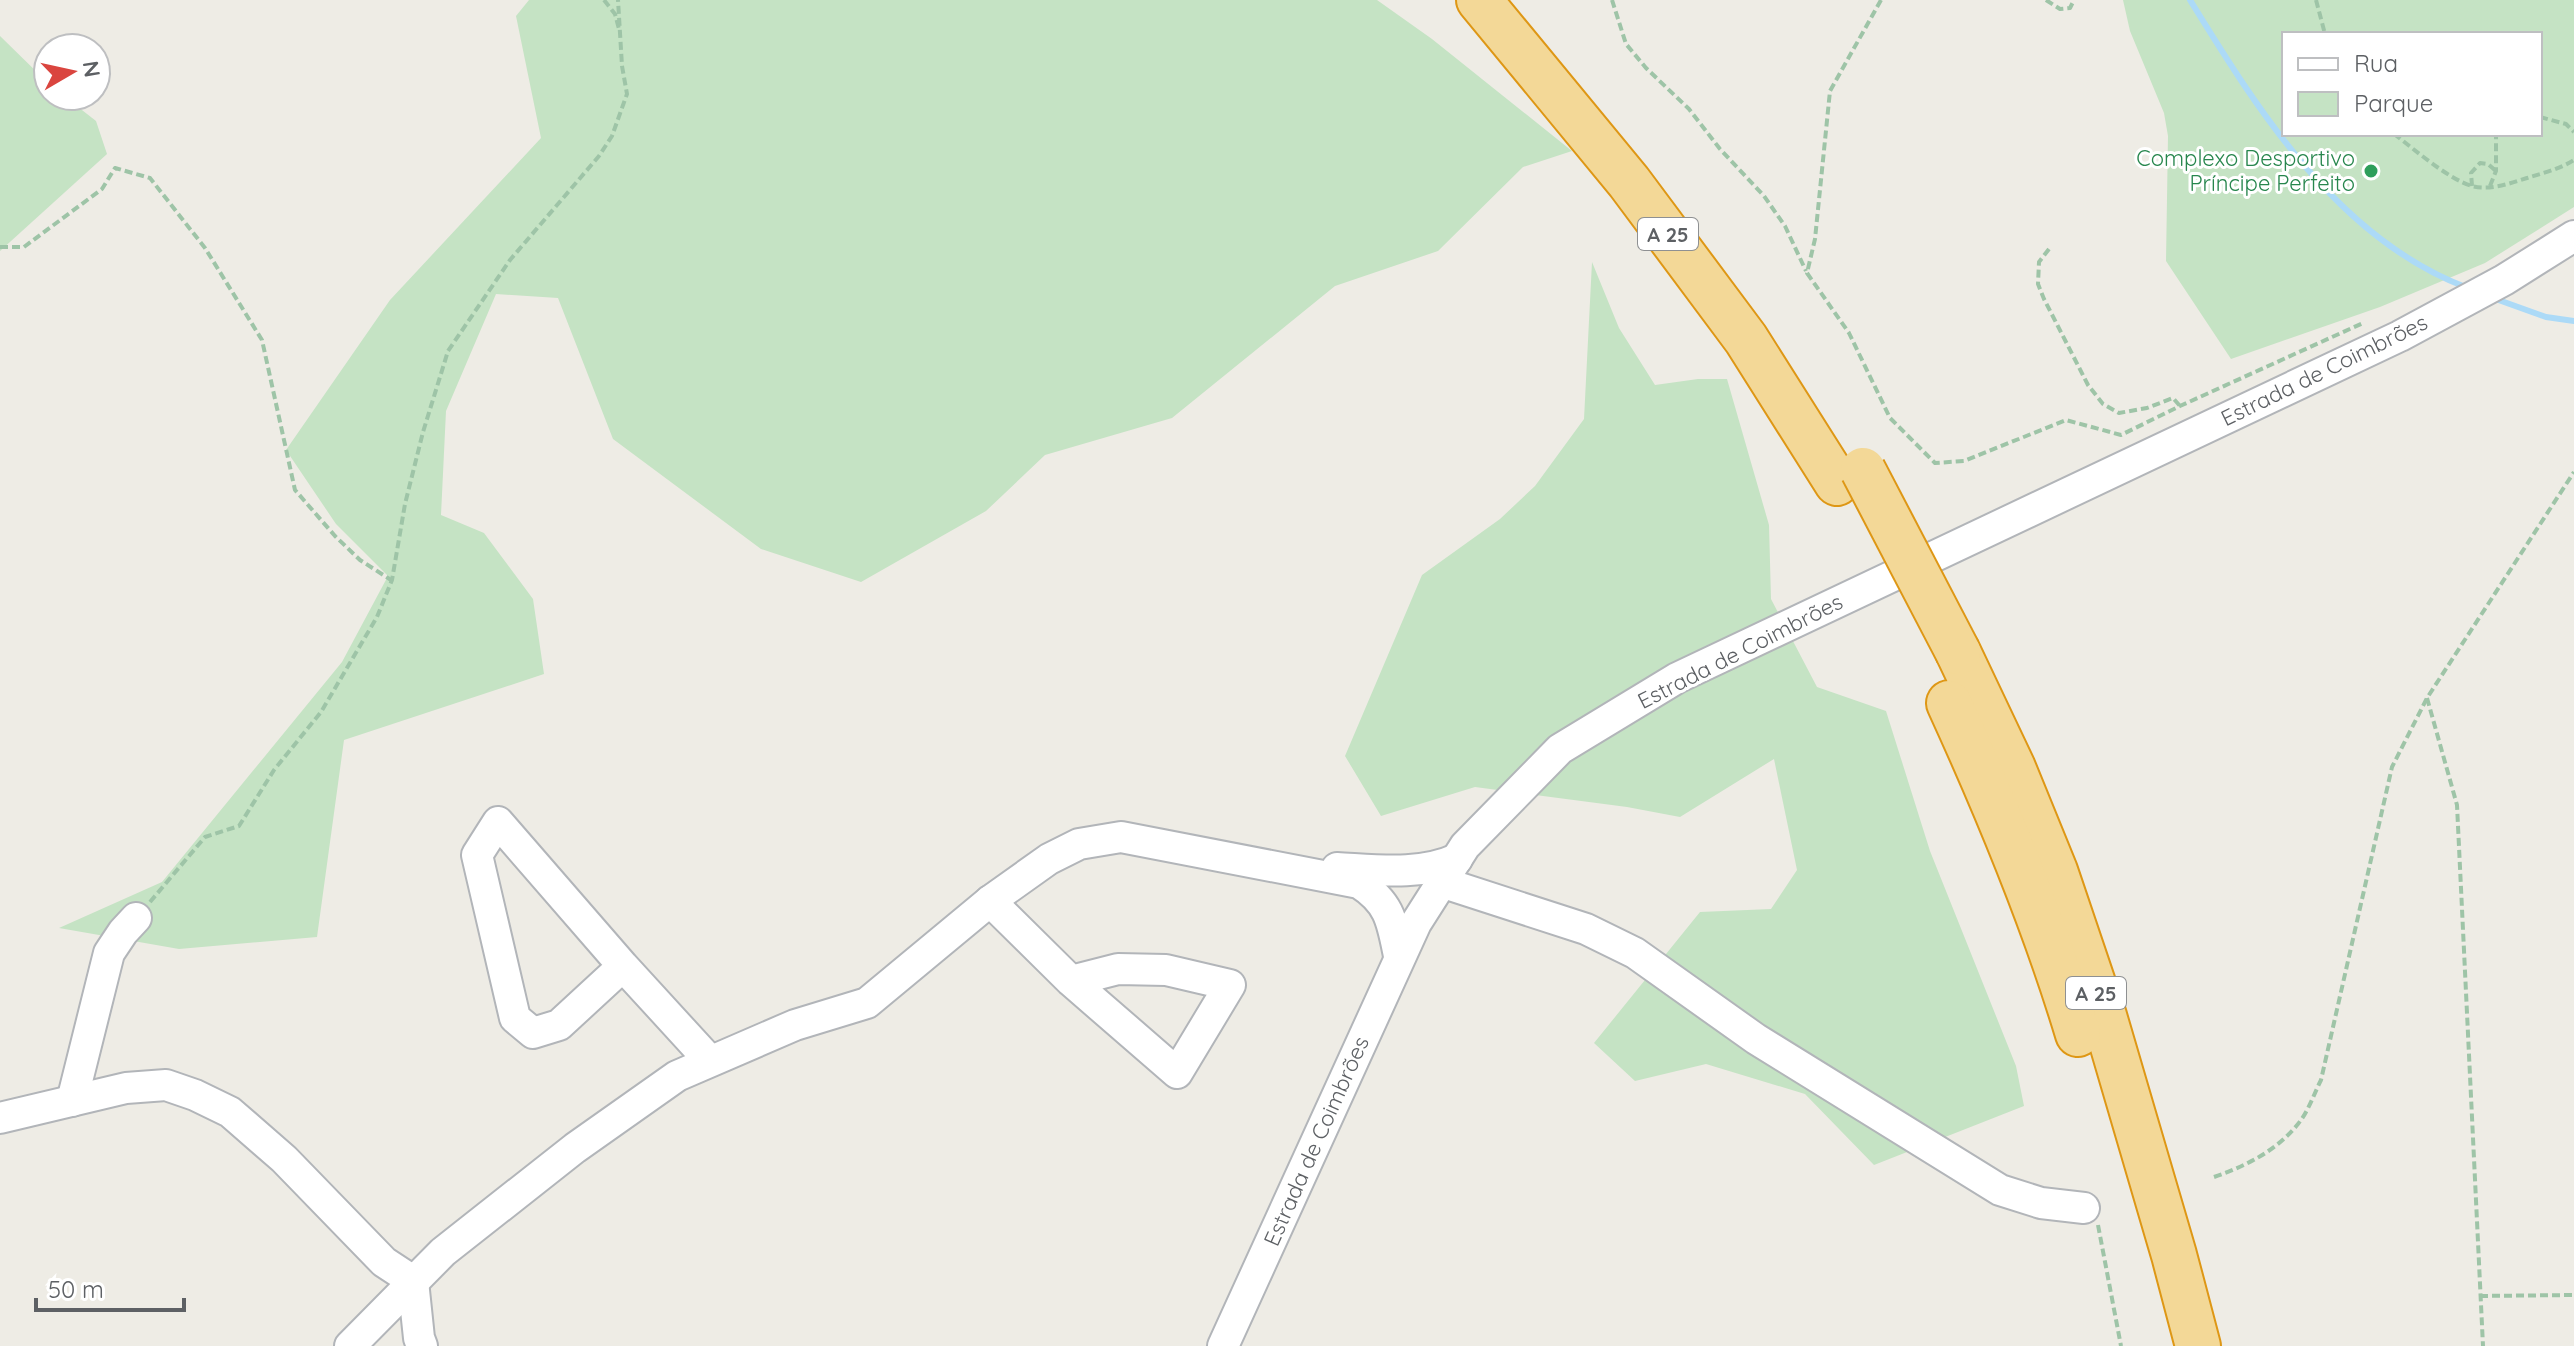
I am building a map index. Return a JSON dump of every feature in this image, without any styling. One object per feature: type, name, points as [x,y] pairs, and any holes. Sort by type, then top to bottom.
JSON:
[{"type":"highway","name":"A 25","points":[[1479,0],[1629,182],[1850,477]]},
{"type":"highway","name":"A 25","points":[[1519,0],[1648,157],[1750,295],[1945,658],[2013,768],[2055,871],[2104,1016],[2198,1346]]},
{"type":"highway","name":"A 25","points":[[1945,658],[1985,781],[2076,1027],[2169,1346]]},
{"type":"street","name":"Estrada de Coimbrões","points":[[1223,1346],[1399,956],[1465,846],[1560,749],[1677,678],[2385,343],[2504,280],[2574,236]]},
{"type":"street","points":[[623,966],[559,1025],[533,1033],[515,1018],[477,855],[498,822],[710,1061]]},
{"type":"street","points":[[366,1342],[413,1281],[443,1252],[575,1148],[677,1076],[795,1025],[867,1003],[990,901],[1059,854],[1079,844],[1121,837],[1359,883],[1442,881],[1586,929],[1635,953],[1756,1039],[2000,1190],[2041,1203],[2084,1208]]},
{"type":"street","points":[[1264,864],[1386,871],[1442,866],[1442,881]]},
{"type":"street","points":[[1359,883],[1378,896],[1393,923],[1399,956]]},
{"type":"street","points":[[990,901],[1071,981],[1177,1073],[1230,985],[1166,970],[1118,969],[1071,981]]},
{"type":"street","points":[[72,1101],[109,953],[136,918]]},
{"type":"street","points":[[0,1118],[126,1088],[166,1085],[195,1095],[230,1112],[284,1159],[384,1262],[413,1281]]},
{"type":"street","points":[[413,1281],[422,1346]]},
{"type":"path","points":[[604,0],[615,14],[620,37]]},
{"type":"path","points":[[136,918],[205,837],[239,826],[274,770],[321,712],[377,617],[392,580],[405,504],[448,351],[510,260],[599,156],[612,136],[627,94],[618,0]]},
{"type":"path","points":[[1612,0],[1626,44],[1689,109],[1720,149],[1764,196],[1785,226],[1807,273],[1849,333],[1890,418],[1935,463],[1964,461],[2066,420],[2121,435],[2363,323]]},
{"type":"path","points":[[1807,273],[1815,239],[1830,91],[1881,0]]},
{"type":"path","points":[[2046,0],[2060,9],[2070,8],[2074,0]]},
{"type":"path","points":[[2316,0],[2324,32]]},
{"type":"path","points":[[2542,118],[2566,124],[2574,132]]},
{"type":"path","points":[[2397,136],[2472,186],[2489,187],[2534,176],[2574,160]]},
{"type":"path","points":[[2489,187],[2496,171],[2496,136]]},
{"type":"path","points":[[2472,186],[2471,173],[2480,163],[2488,164],[2496,171]]},
{"type":"path","points":[[0,247],[24,247],[102,189],[115,168],[150,178],[205,248],[262,340],[295,490],[360,560],[392,580]]},
{"type":"path","points":[[2049,249],[2039,262],[2038,284],[2088,385],[2103,404],[2119,413],[2147,408],[2173,398],[2180,406]]},
{"type":"path","points":[[2214,1177],[2247,1165],[2275,1147],[2299,1123],[2321,1080],[2392,767],[2427,698],[2574,472]]},
{"type":"path","points":[[2427,698],[2457,805],[2483,1346]]},
{"type":"path","points":[[2084,1208],[2098,1224],[2121,1346]]},
{"type":"path","points":[[2480,1296],[2574,1295]]},
{"type":"green space","points":[[529,0],[1377,0],[1432,39],[1572,151],[1523,167],[1438,251],[1335,286],[1172,418],[1045,455],[986,511],[861,582],[761,549],[613,439],[558,298],[496,294],[446,411],[441,515],[484,533],[533,599],[544,674],[344,740],[317,937],[179,949],[59,928],[162,882],[342,662],[388,576],[336,524],[286,450],[390,300],[541,138],[516,16]]},
{"type":"green space","name":"Complexo Desportivo Príncipe Perfeito","points":[[2123,0],[2574,0],[2574,207],[2485,263],[2380,307],[2231,359],[2166,261],[2168,136],[2164,113],[2130,31]]},
{"type":"green space","points":[[0,36],[32,67],[32,112],[84,112],[96,121],[107,154],[0,251]]},
{"type":"green space","points":[[1592,262],[1619,328],[1655,385],[1698,379],[1727,379],[1769,525],[1771,599],[1817,687],[1886,711],[1930,851],[2016,1066],[2024,1106],[1874,1165],[1805,1094],[1706,1064],[1635,1081],[1594,1043],[1700,912],[1771,909],[1797,870],[1774,759],[1680,817],[1475,787],[1381,816],[1345,756],[1422,575],[1500,519],[1535,486],[1584,419]]},
{"type":"waterway","points":[[2190,0],[2244,86],[2306,168],[2380,238],[2422,266],[2468,288]]},
{"type":"waterway","points":[[2493,298],[2546,317],[2574,321]]},
{"type":"place","name":"Complexo Desportivo Príncipe Perfeito","points":[[2371,171]]}]
